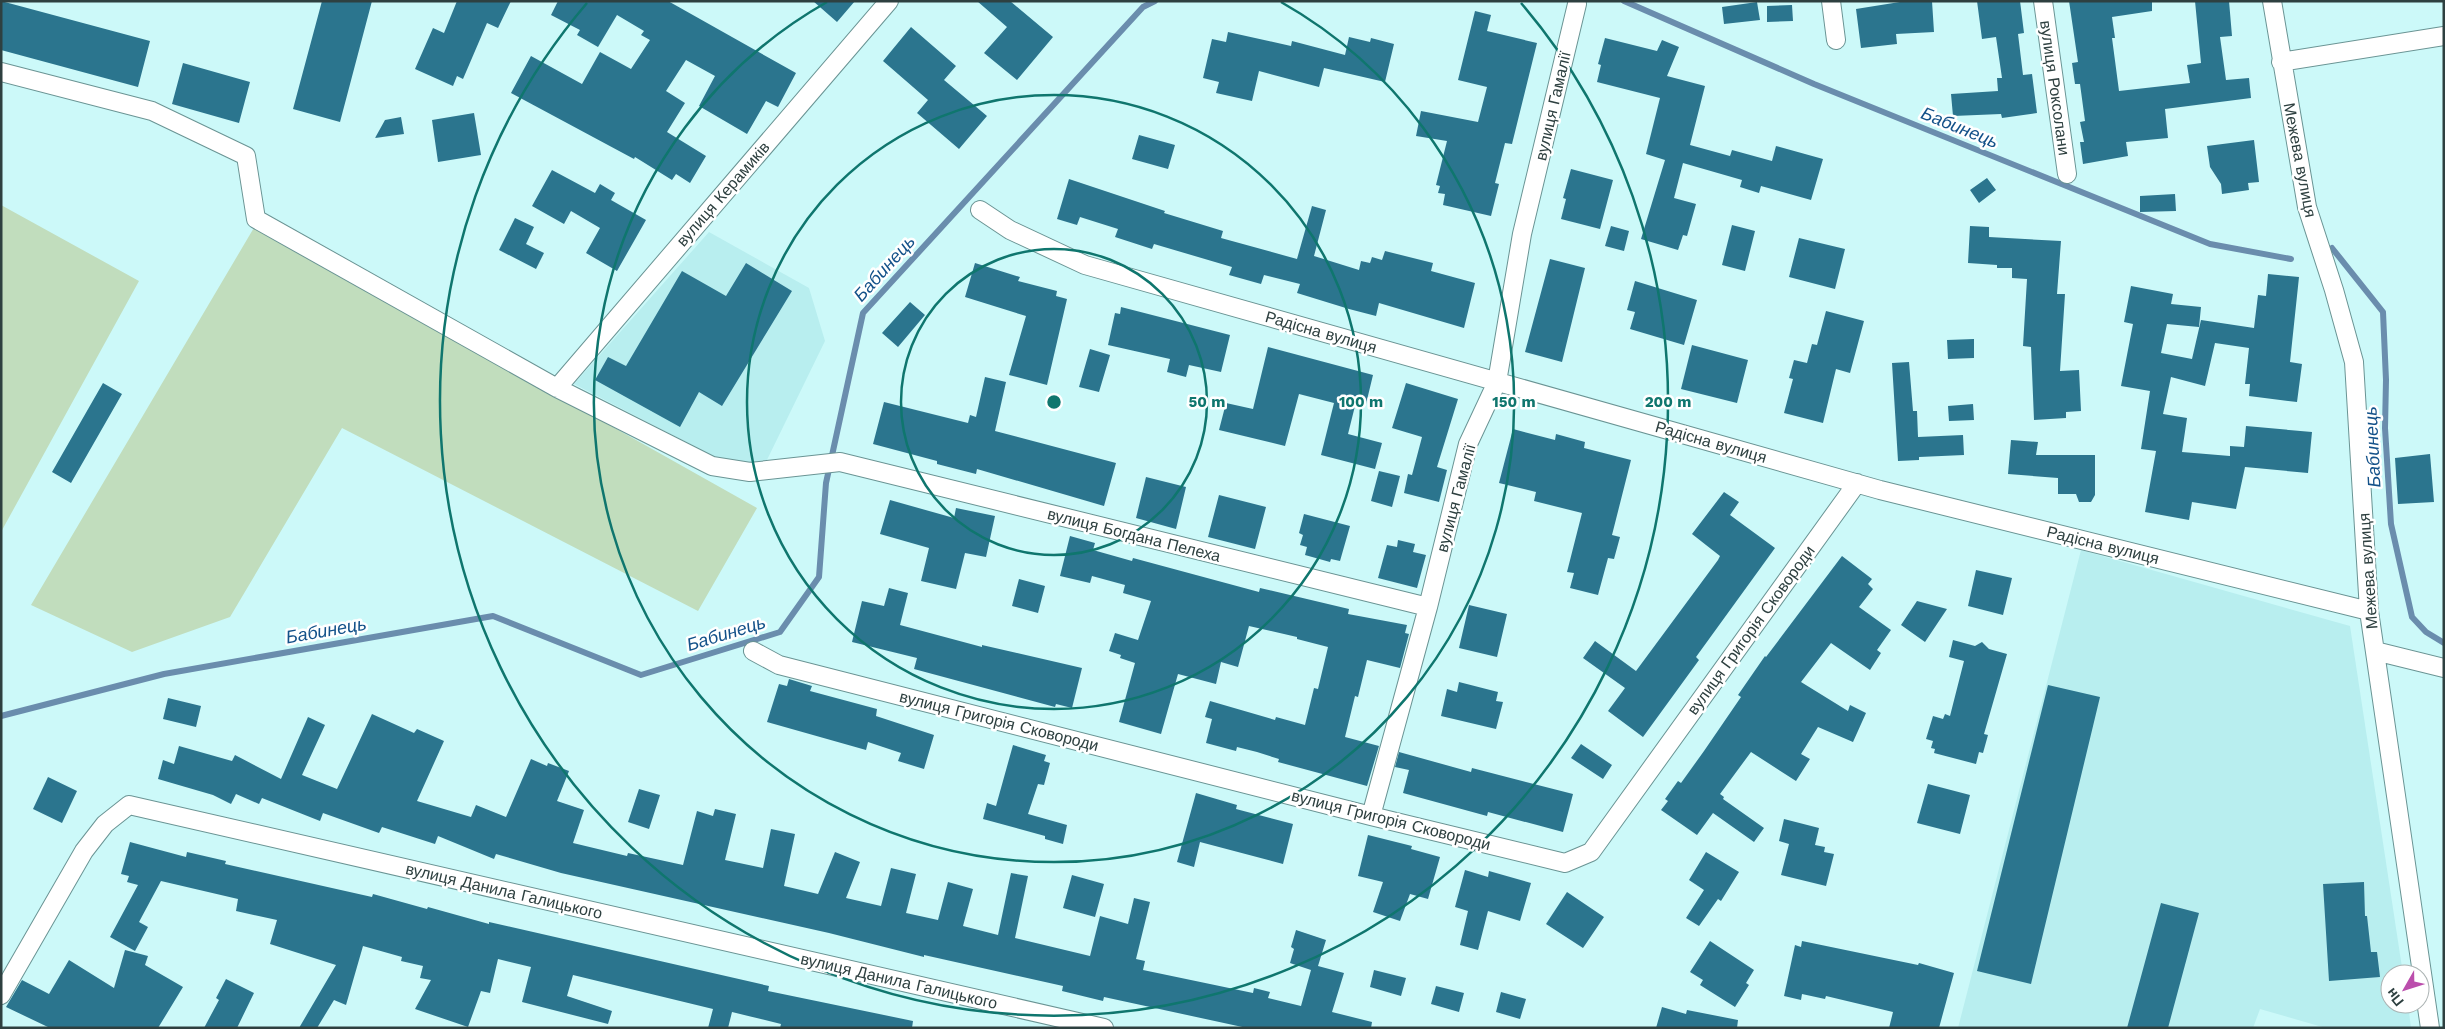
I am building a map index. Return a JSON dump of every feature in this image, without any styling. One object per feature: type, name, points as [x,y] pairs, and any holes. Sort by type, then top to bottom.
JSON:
[{"type":"street","name":"вулиця Керамиків","points":[[557,388],[889,1]]},
{"type":"street","points":[[1831,1],[1836,40]]},
{"type":"street","name":"вулиця Роксолани","points":[[2043,1],[2068,174]]},
{"type":"street","name":"Межева вулиця","points":[[2272,1],[2306,207],[2334,290],[2354,362],[2369,611],[2430,1028]]},
{"type":"street","name":"вулиця Гамалії","points":[[1371,816],[1428,608],[1468,444],[1497,382],[1522,234],[1577,4]]},
{"type":"street","points":[[2281,62],[2444,36]]},
{"type":"street","points":[[1,72],[152,111],[246,156],[256,219],[557,388]]},
{"type":"street","name":"Радісна вулиця","points":[[980,210],[1010,230],[1085,265],[1857,483],[2369,611]]},
{"type":"street","name":"вулиця Богдана Пелеха","points":[[557,388],[712,466],[750,472],[821,466],[840,462],[1428,608]]},
{"type":"street","name":"вулиця Григорія Сковороди","points":[[752,650],[779,665],[1371,816],[1565,863],[1591,852],[1857,483]]},
{"type":"street","points":[[2375,651],[2444,668]]},
{"type":"street","name":"вулиця Данила Галицького","points":[[1,995],[84,850],[105,824],[129,805],[1104,1028]]},
{"type":"shaded area","points":[[709,232],[809,288],[825,341],[764,466],[715,457],[574,384]]},
{"type":"shaded area","points":[[2081,550],[2350,626],[2401,964],[2380,964],[2380,1014],[2409,1014],[2411,1028],[2326,1028],[2260,1009],[2253,1028],[1958,1028]]},
{"type":"green space","points":[[1,205],[139,281],[1,532]]},
{"type":"green space","points":[[255,226],[757,508],[698,611],[342,428],[230,617],[132,652],[31,605]]},
{"type":"building","points":[[1,1],[150,41],[138,87],[1,50]]},
{"type":"building","points":[[322,1],[372,1],[340,122],[293,109]]},
{"type":"building","points":[[457,1],[511,1],[498,28],[487,23],[463,79],[457,76],[453,86],[415,69],[433,28],[444,33]]},
{"type":"building","points":[[558,1],[668,1],[796,73],[778,107],[766,101],[747,134],[699,106],[715,76],[686,60],[666,91],[685,103],[667,132],[706,156],[690,183],[676,174],[672,180],[635,157],[634,159],[511,93],[531,56],[582,84],[600,52],[631,69],[650,40],[641,35],[644,31],[617,15],[598,47],[577,35],[580,30],[551,15]]},
{"type":"building","points":[[813,1],[855,1],[837,22]]},
{"type":"building","points":[[977,1],[1010,1],[1053,37],[1017,80],[984,53],[1007,27]]},
{"type":"building","points":[[1906,1],[1932,1],[1934,32],[1896,34],[1897,44],[1861,48],[1856,9]]},
{"type":"building","points":[[1977,1],[2020,1],[2024,33],[2018,34],[2023,75],[2032,74],[2037,113],[2002,118],[2001,114],[1953,116],[1951,94],[1998,91],[1997,78],[2002,78],[1996,37],[1982,39]]},
{"type":"building","points":[[2069,1],[2152,1],[2152,11],[2112,17],[2115,38],[2112,38],[2119,91],[2190,83],[2187,65],[2201,63],[2195,1],[2229,1],[2232,36],[2220,37],[2226,80],[2249,78],[2251,98],[2165,109],[2168,138],[2126,142],[2128,156],[2083,164],[2080,142],[2084,142],[2080,122],[2085,121],[2080,84],[2075,84],[2072,63],[2078,62]]},
{"type":"building","points":[[1757,2],[1760,20],[1724,24],[1722,7]]},
{"type":"building","points":[[1792,5],[1793,21],[1767,22],[1767,6]]},
{"type":"building","points":[[1475,11],[1491,15],[1487,31],[1537,43],[1512,144],[1505,143],[1495,183],[1499,184],[1491,216],[1443,205],[1445,194],[1438,193],[1440,186],[1436,185],[1447,141],[1416,136],[1421,111],[1478,122],[1487,87],[1458,80]]},
{"type":"building","points":[[911,27],[956,66],[944,80],[987,116],[959,149],[917,113],[928,100],[883,61]]},
{"type":"building","points":[[1228,32],[1291,46],[1292,41],[1345,55],[1349,37],[1370,42],[1371,38],[1394,44],[1385,82],[1324,68],[1319,87],[1259,71],[1252,101],[1216,93],[1219,82],[1203,78],[1212,39],[1226,42]]},
{"type":"building","points":[[1605,38],[1657,51],[1662,40],[1679,47],[1667,76],[1705,86],[1690,145],[1730,156],[1732,150],[1772,161],[1776,146],[1823,159],[1811,200],[1761,186],[1759,193],[1740,187],[1742,180],[1683,163],[1674,198],[1696,204],[1687,236],[1683,235],[1678,250],[1641,239],[1665,160],[1646,154],[1660,98],[1597,82],[1601,65],[1598,64]]},
{"type":"building","points":[[183,63],[250,82],[239,123],[172,104]]},
{"type":"building","points":[[474,113],[481,155],[438,162],[432,120]]},
{"type":"building","points":[[401,117],[404,134],[375,138],[385,120]]},
{"type":"building","points":[[1139,135],[1175,145],[1168,169],[1132,159]]},
{"type":"building","points":[[2254,140],[2259,182],[2248,183],[2249,190],[2222,194],[2221,184],[2210,167],[2207,146]]},
{"type":"building","points":[[1571,169],[1613,180],[1600,229],[1561,219],[1566,199],[1563,198]]},
{"type":"building","points":[[552,170],[595,193],[600,184],[615,193],[611,200],[646,220],[617,271],[586,253],[600,228],[571,211],[564,224],[532,206]]},
{"type":"building","points":[[1987,178],[1996,190],[1979,203],[1970,190]]},
{"type":"building","points":[[1069,179],[1165,211],[1164,213],[1223,231],[1221,238],[1297,259],[1312,206],[1326,210],[1314,256],[1359,270],[1361,261],[1370,263],[1372,257],[1382,260],[1385,251],[1433,263],[1431,271],[1475,283],[1464,328],[1379,303],[1376,316],[1349,309],[1297,293],[1300,284],[1264,275],[1261,284],[1229,275],[1232,267],[1154,244],[1152,249],[1115,237],[1118,229],[1080,217],[1077,225],[1057,219]]},
{"type":"building","points":[[2175,194],[2176,211],[2140,212],[2140,196]]},
{"type":"building","points":[[515,218],[534,227],[526,244],[544,253],[536,269],[499,250]]},
{"type":"building","points":[[1732,225],[1755,231],[1745,271],[1722,265]]},
{"type":"building","points":[[1611,226],[1629,231],[1624,251],[1605,246]]},
{"type":"building","points":[[1970,226],[1989,227],[1989,237],[2061,241],[2057,294],[2065,294],[2060,371],[2079,370],[2081,411],[2066,412],[2066,418],[2034,420],[2031,347],[2023,346],[2027,279],[2012,278],[2012,268],[1997,268],[1997,265],[1968,263]]},
{"type":"building","points":[[1799,238],[1845,249],[1835,289],[1789,277]]},
{"type":"building","points":[[1550,259],[1585,268],[1562,362],[1525,352]]},
{"type":"building","points":[[746,263],[792,291],[722,406],[699,392],[680,427],[595,380],[608,357],[626,366],[682,271],[726,296]]},
{"type":"building","points":[[975,263],[1020,277],[1018,281],[1057,291],[1056,296],[1067,299],[1047,385],[1009,375],[1026,316],[965,297]]},
{"type":"building","points":[[2268,274],[2299,277],[2290,362],[2302,364],[2297,402],[2249,396],[2250,384],[2245,384],[2249,348],[2215,343],[2205,386],[2171,377],[2163,414],[2187,418],[2182,452],[2230,456],[2230,446],[2244,447],[2246,426],[2312,432],[2308,473],[2245,467],[2236,509],[2192,502],[2189,520],[2145,512],[2156,451],[2141,449],[2150,391],[2121,386],[2133,324],[2124,322],[2131,286],[2173,294],[2171,304],[2201,307],[2199,327],[2167,324],[2161,353],[2192,359],[2201,320],[2254,328],[2258,295],[2266,296]]},
{"type":"building","points":[[1635,281],[1697,300],[1684,345],[1630,329],[1635,312],[1627,310]]},
{"type":"building","points":[[910,302],[925,315],[898,347],[882,333]]},
{"type":"building","points":[[1121,307],[1230,335],[1221,372],[1189,365],[1186,377],[1167,372],[1170,359],[1108,345],[1115,313],[1120,314]]},
{"type":"building","points":[[1826,311],[1864,321],[1850,373],[1836,369],[1823,423],[1784,413],[1793,379],[1789,378],[1794,360],[1807,363],[1812,344],[1817,345]]},
{"type":"building","points":[[1974,339],[1974,358],[1948,359],[1947,340]]},
{"type":"building","points":[[1692,345],[1748,360],[1737,403],[1681,389]]},
{"type":"building","points":[[1268,347],[1373,375],[1366,404],[1356,402],[1348,434],[1382,443],[1375,469],[1321,455],[1334,403],[1299,394],[1285,446],[1219,430],[1226,403],[1253,409]]},
{"type":"building","points":[[1090,349],[1110,355],[1099,392],[1079,387]]},
{"type":"building","points":[[1909,362],[1913,411],[1917,411],[1918,437],[1963,435],[1964,455],[1919,457],[1919,460],[1898,461],[1892,363]]},
{"type":"building","points":[[985,377],[1006,382],[995,431],[1116,463],[1104,506],[977,469],[976,474],[937,464],[937,461],[873,444],[884,402],[968,423],[970,415],[976,417]]},
{"type":"building","points":[[103,383],[122,394],[71,483],[52,472]]},
{"type":"building","points":[[1406,383],[1458,399],[1437,467],[1447,470],[1439,502],[1404,493],[1408,474],[1412,475],[1422,437],[1392,428]]},
{"type":"building","points":[[1973,404],[1974,420],[1949,421],[1948,406]]},
{"type":"building","points":[[1513,429],[1555,440],[1556,434],[1585,442],[1584,448],[1631,460],[1612,535],[1620,537],[1614,559],[1608,558],[1598,595],[1570,588],[1574,573],[1567,572],[1582,513],[1534,501],[1536,492],[1499,483]]},
{"type":"building","points":[[2011,440],[2038,442],[2036,455],[2095,455],[2095,495],[2091,502],[2079,502],[2076,494],[2058,494],[2058,478],[2008,474]]},
{"type":"building","points":[[2430,454],[2434,502],[2398,504],[2395,458]]},
{"type":"building","points":[[1379,471],[1400,476],[1392,507],[1371,501]]},
{"type":"building","points":[[1146,477],[1186,487],[1176,529],[1136,518]]},
{"type":"building","points":[[1724,492],[1739,502],[1730,515],[1775,548],[1696,657],[1699,660],[1643,737],[1608,711],[1625,688],[1583,658],[1595,641],[1636,671],[1720,556],[1692,534]]},
{"type":"building","points":[[1219,495],[1266,507],[1255,549],[1208,537]]},
{"type":"building","points":[[890,500],[954,518],[956,508],[995,516],[986,557],[965,553],[956,589],[921,581],[929,548],[880,534]]},
{"type":"building","points":[[1304,514],[1350,526],[1340,561],[1331,559],[1330,562],[1305,555],[1307,547],[1300,545],[1303,535],[1299,533]]},
{"type":"building","points":[[1070,536],[1095,543],[1093,550],[1132,561],[1133,558],[1259,592],[1260,588],[1349,609],[1348,614],[1407,625],[1405,633],[1409,634],[1400,668],[1367,660],[1358,697],[1355,696],[1345,737],[1379,746],[1367,786],[1278,762],[1279,759],[1257,752],[1237,747],[1236,751],[1206,743],[1212,719],[1205,717],[1210,701],[1275,720],[1276,717],[1305,725],[1314,688],[1318,689],[1328,647],[1297,639],[1297,637],[1249,626],[1238,667],[1221,662],[1216,684],[1178,674],[1161,734],[1119,722],[1135,663],[1120,658],[1121,655],[1109,651],[1115,633],[1138,640],[1151,601],[1123,593],[1125,585],[1092,576],[1090,583],[1060,576]]},
{"type":"building","points":[[1398,540],[1415,544],[1413,552],[1426,555],[1417,588],[1378,578],[1387,545],[1397,547]]},
{"type":"building","points":[[1842,556],[1872,579],[1868,584],[1873,589],[1859,607],[1891,630],[1877,650],[1881,653],[1870,670],[1831,643],[1801,682],[1848,711],[1850,705],[1866,713],[1853,742],[1818,727],[1801,754],[1810,759],[1796,781],[1751,752],[1720,794],[1724,797],[1723,799],[1764,828],[1754,842],[1713,813],[1697,835],[1661,810],[1668,801],[1665,799],[1678,781],[1681,783],[1741,697],[1738,695],[1765,656]]},
{"type":"building","points":[[1976,570],[2012,578],[2003,615],[1968,606]]},
{"type":"building","points":[[1019,579],[1045,586],[1038,613],[1012,606]]},
{"type":"building","points":[[889,588],[908,593],[900,625],[982,647],[982,645],[1082,668],[1072,708],[1056,704],[1055,707],[914,669],[917,658],[852,642],[862,601],[884,606]]},
{"type":"building","points":[[1917,601],[1947,609],[1925,642],[1901,625]]},
{"type":"building","points":[[1469,605],[1507,614],[1497,657],[1459,648]]},
{"type":"building","points":[[1953,640],[1975,646],[1982,642],[1989,649],[2007,654],[1984,734],[1988,735],[1983,753],[1979,752],[1976,764],[1934,753],[1935,749],[1931,748],[1933,741],[1926,739],[1933,716],[1943,719],[1945,714],[1950,716],[1964,661],[1949,657]]},
{"type":"building","points":[[789,679],[812,686],[810,691],[877,709],[876,716],[934,735],[924,769],[898,761],[901,753],[868,742],[866,750],[767,722],[779,684],[787,686]]},
{"type":"building","points":[[1459,682],[1498,692],[1496,701],[1503,702],[1496,729],[1441,716],[1447,689],[1457,692]]},
{"type":"building","points":[[2048,685],[2100,697],[2031,984],[1977,971]]},
{"type":"building","points":[[168,698],[201,706],[196,727],[163,719]]},
{"type":"building","points":[[372,714],[414,733],[417,729],[444,741],[417,801],[471,817],[476,805],[506,817],[531,759],[547,766],[548,763],[569,771],[557,801],[584,810],[573,843],[627,856],[628,853],[683,865],[697,811],[713,816],[715,809],[736,814],[725,860],[763,868],[771,829],[795,834],[784,886],[818,894],[835,852],[860,862],[846,898],[881,906],[891,868],[916,874],[906,913],[938,920],[948,882],[973,889],[963,926],[998,935],[1011,873],[1028,876],[1015,938],[1090,956],[1100,916],[1128,924],[1134,898],[1150,902],[1136,959],[1145,961],[1143,970],[1253,993],[1254,988],[1270,992],[1268,998],[1301,1006],[1311,970],[1290,963],[1294,949],[1291,947],[1296,930],[1326,940],[1318,966],[1344,973],[1332,1012],[1372,1022],[1371,1028],[1247,1028],[1104,997],[1103,1001],[1062,991],[1063,986],[924,955],[924,957],[829,933],[561,873],[496,854],[494,859],[438,836],[435,844],[382,827],[379,833],[323,813],[320,821],[262,798],[259,804],[236,794],[231,804],[213,795],[158,779],[163,760],[174,764],[179,746],[232,761],[235,755],[281,779],[308,717],[325,725],[302,775],[337,789]]},
{"type":"building","points":[[1581,744],[1612,765],[1603,779],[1571,758]]},
{"type":"building","points":[[1013,745],[1046,755],[1044,761],[1050,763],[1044,785],[1038,784],[1028,814],[1067,825],[1063,844],[1045,839],[1045,836],[983,819],[987,803],[996,806]]},
{"type":"building","points":[[1399,752],[1471,772],[1472,768],[1573,794],[1563,832],[1488,812],[1487,816],[1403,793],[1409,770],[1395,767]]},
{"type":"building","points":[[48,777],[77,791],[62,823],[33,809]]},
{"type":"building","points":[[1928,784],[1970,795],[1960,834],[1917,823]]},
{"type":"building","points":[[639,789],[660,795],[649,829],[628,822]]},
{"type":"building","points":[[1196,793],[1237,805],[1236,809],[1293,824],[1283,864],[1200,842],[1194,867],[1177,862]]},
{"type":"building","points":[[1784,819],[1819,828],[1815,845],[1825,847],[1824,852],[1834,854],[1826,886],[1781,875],[1789,844],[1779,841]]},
{"type":"building","points":[[1368,835],[1412,846],[1411,849],[1440,857],[1428,899],[1410,894],[1400,921],[1373,912],[1383,882],[1358,876]]},
{"type":"building","points":[[130,842],[186,857],[187,852],[226,861],[225,864],[372,897],[373,894],[489,924],[489,922],[769,986],[768,991],[913,1021],[912,1028],[780,1028],[781,1024],[732,1012],[728,1028],[708,1028],[713,1009],[573,975],[567,996],[612,1011],[608,1024],[522,1002],[531,967],[498,959],[490,993],[481,991],[468,1027],[415,1009],[431,980],[420,978],[423,966],[401,961],[402,957],[363,946],[346,1005],[334,1000],[317,1028],[299,1028],[336,965],[270,944],[277,920],[236,911],[238,899],[161,881],[139,922],[148,927],[135,951],[110,937],[138,885],[127,882],[129,876],[121,874]]},
{"type":"building","points":[[1706,852],[1739,872],[1721,901],[1718,899],[1699,926],[1686,918],[1704,890],[1689,880]]},
{"type":"building","points":[[1465,870],[1488,877],[1489,871],[1531,883],[1520,921],[1488,911],[1478,950],[1460,945],[1468,911],[1455,907]]},
{"type":"building","points":[[1072,875],[1104,884],[1095,917],[1063,908]]},
{"type":"building","points":[[2364,882],[2365,916],[2367,916],[2371,952],[2377,952],[2380,977],[2329,981],[2323,884]]},
{"type":"building","points":[[1567,892],[1604,917],[1583,948],[1546,924]]},
{"type":"building","points":[[2161,903],[2199,913],[2168,1028],[2127,1028]]},
{"type":"building","points":[[1710,941],[1754,970],[1746,983],[1749,985],[1735,1007],[1700,985],[1703,980],[1690,972]]},
{"type":"building","points":[[1802,941],[1918,965],[1919,963],[1954,973],[1939,1028],[1889,1028],[1893,1012],[1826,996],[1825,999],[1802,994],[1801,1000],[1784,996],[1795,945],[1801,947]]},
{"type":"building","points":[[125,950],[148,956],[145,965],[183,987],[158,1028],[50,1028],[6,1007],[22,980],[49,994],[69,960],[114,988]]},
{"type":"building","points":[[1374,970],[1406,978],[1401,996],[1370,987]]},
{"type":"building","points":[[226,979],[254,993],[237,1028],[204,1028],[219,1000],[216,998]]},
{"type":"building","points":[[1436,986],[1464,993],[1459,1012],[1431,1004]]},
{"type":"building","points":[[1501,992],[1526,999],[1520,1019],[1496,1012]]},
{"type":"building","points":[[1662,1007],[1686,1014],[1687,1010],[1738,1020],[1737,1028],[1656,1028]]},
{"type":"waterway","name":"Бабинець","points":[[1,716],[164,674],[493,616],[641,675],[780,632],[819,577],[826,483],[863,313],[1143,7],[1155,1]]},
{"type":"waterway","name":"Бабинець","points":[[1624,1],[1814,84],[2210,244],[2291,259]]},
{"type":"waterway","name":"Бабинець","points":[[2332,248],[2383,312],[2386,380],[2385,428],[2391,524],[2412,617],[2426,632],[2444,643]]}]
